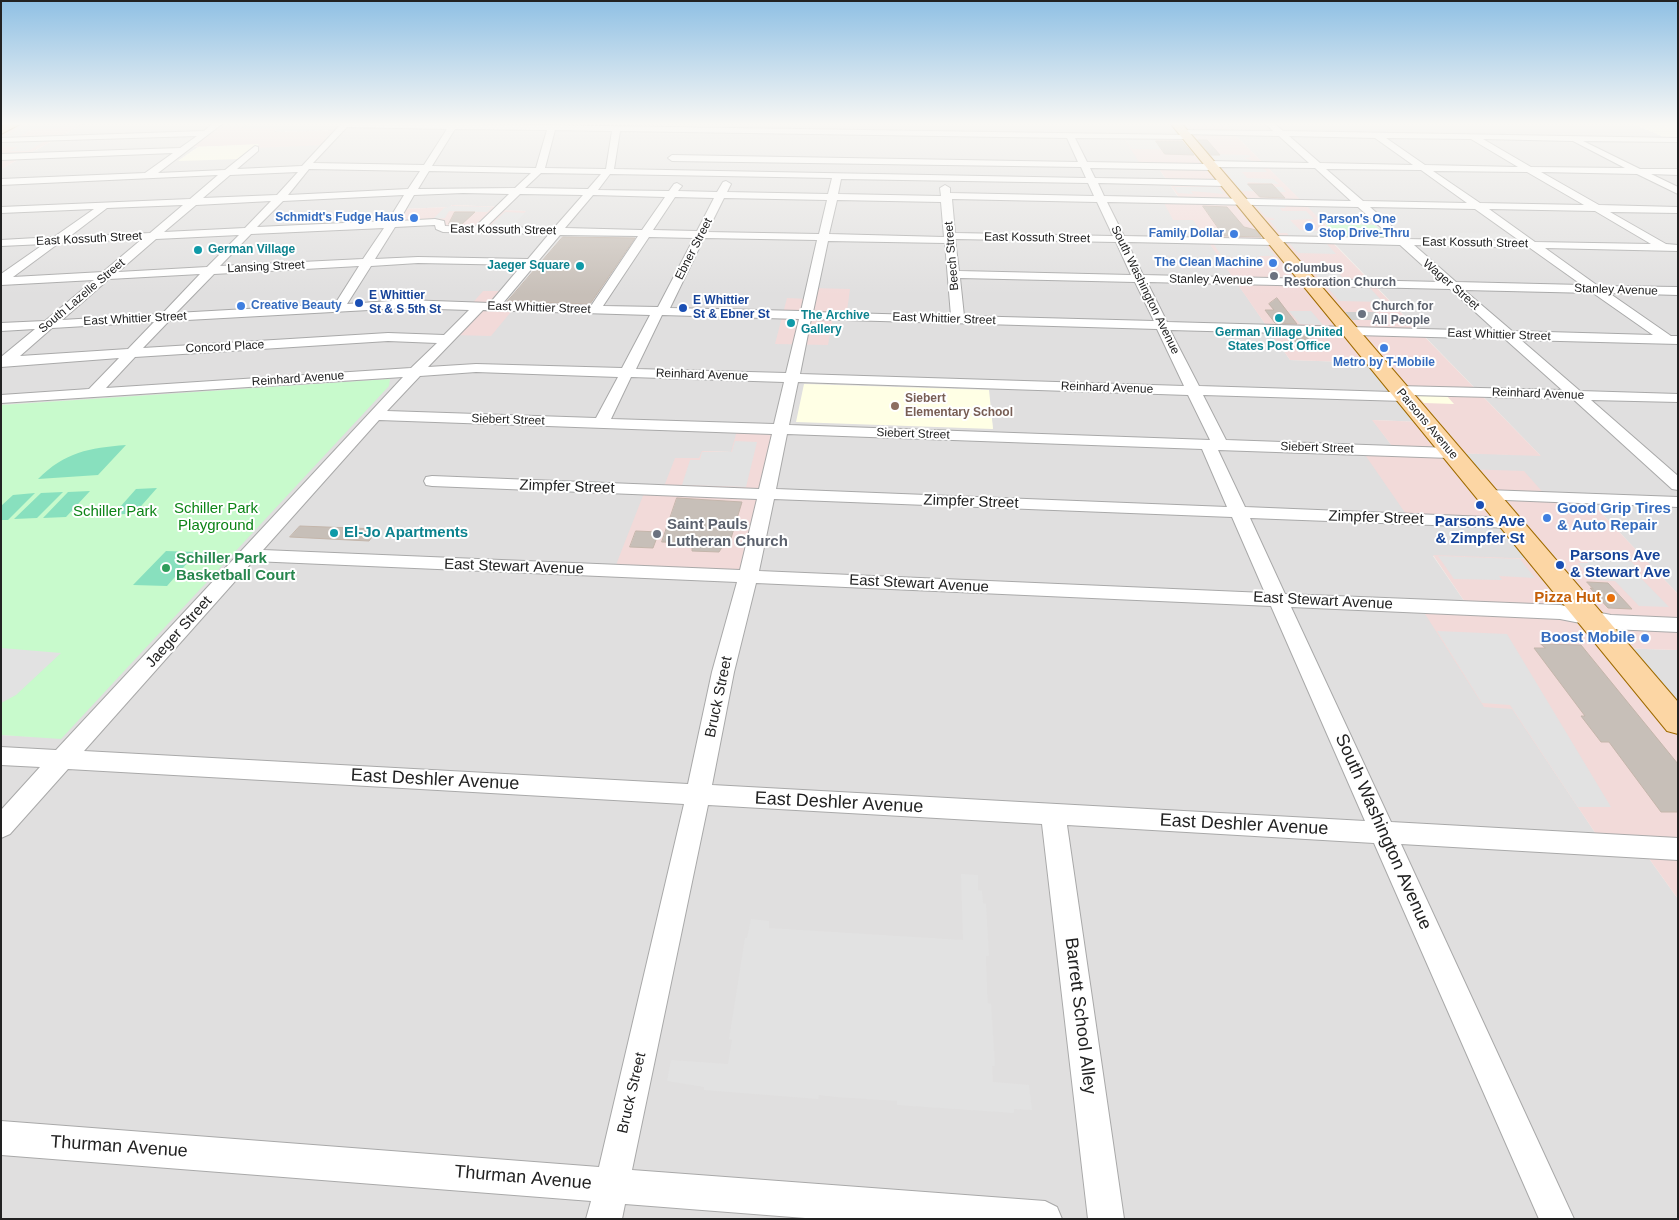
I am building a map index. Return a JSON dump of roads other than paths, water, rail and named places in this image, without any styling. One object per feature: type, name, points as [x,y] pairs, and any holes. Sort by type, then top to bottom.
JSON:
[{"type":"main road","name":"Parsons Avenue","points":[[1225,183],[1678,723]]},
{"type":"street","points":[[1,182],[21,181]]},
{"type":"street","points":[[39,192],[55,181]]},
{"type":"street","points":[[133,186],[140,181]]},
{"type":"street","name":"South Lazelle Street","points":[[3,362],[218,181]]},
{"type":"street","points":[[93,393],[296,181]]},
{"type":"street","points":[[339,307],[419,181]]},
{"type":"street","points":[[478,229],[529,181]]},
{"type":"street","name":"Jaeger Street","points":[[1,827],[375,415],[448,339],[487,306],[531,262],[600,181]]},
{"type":"street","points":[[595,309],[679,181]]},
{"type":"street","name":"Ebner Street","points":[[600,423],[702,234],[727,181]]},
{"type":"street","name":"Bruck Street","points":[[604,1219],[698,796],[723,672],[748,576],[836,181]]},
{"type":"street","name":"Beech Street","points":[[944,181],[958,320]]},
{"type":"street","points":[[1090,181],[1225,183]]},
{"type":"street","name":"South Washington Avenue","points":[[1093,181],[1194,390],[1239,514],[1385,834],[1557,1219]]},
{"type":"street","name":"Wager Street","points":[[1333,181],[1678,485]]},
{"type":"street","points":[[1442,181],[1595,289],[1674,342]]},
{"type":"street","points":[[1548,181],[1678,255]]},
{"type":"street","points":[[1657,181],[1678,191]]},
{"type":"street","points":[[4,212],[106,205],[463,190],[833,197],[1101,199],[1678,210]]},
{"type":"street","points":[[1,281],[119,196]]},
{"type":"street","points":[[4,212],[24,201]]},
{"type":"street","name":"East Kossuth Street","points":[[1,243],[435,222],[440,223],[440,227],[443,229],[824,237],[1403,242],[1678,248]]},
{"type":"street","name":"Lansing Street","points":[[1,281],[368,262],[427,260],[531,262]]},
{"type":"street","name":"Stanley Avenue","points":[[954,274],[1678,291]]},
{"type":"street","name":"East Whittier Street","points":[[1,327],[405,304],[1508,335],[1674,342]]},
{"type":"street","name":"Concord Place","points":[[3,362],[388,337],[448,339]]},
{"type":"street","name":"Reinhard Avenue","points":[[1,399],[476,368],[1194,390],[1678,398]]},
{"type":"street","name":"Siebert Street","points":[[375,415],[1450,453]]},
{"type":"street","name":"Zimpfer Street","points":[[432,481],[1239,514],[1511,523]]},
{"type":"street","points":[[1487,495],[1678,502]]},
{"type":"street","name":"East Stewart Avenue","points":[[248,555],[1560,612],[1612,622],[1678,624]]},
{"type":"street","name":"East Deshler Avenue","points":[[1,756],[1678,849]]},
{"type":"street","name":"Barrett School Alley","points":[[1053,814],[1106,1219]]},
{"type":"street","name":"Thurman Avenue","points":[[1,1138],[1045,1219]]},
{"type":"place","name":"Schmidt's Fudge Haus","points":[[414,218]]},
{"type":"place","name":"Parson's One Stop Drive-Thru","points":[[1309,227]]},
{"type":"place","name":"Family Dollar","points":[[1234,234]]},
{"type":"place","name":"German Village","points":[[198,250]]},
{"type":"place","name":"The Clean Machine","points":[[1273,263]]},
{"type":"place","name":"Jaeger Square","points":[[580,266]]},
{"type":"place","name":"Columbus Restoration Church","points":[[1274,276]]},
{"type":"place","name":"E Whittier St & S 5th St","points":[[359,303]]},
{"type":"place","name":"Creative Beauty","points":[[241,306]]},
{"type":"place","name":"E Whittier St & Ebner St","points":[[683,308]]},
{"type":"place","name":"Church for All People","points":[[1362,314]]},
{"type":"place","name":"German Village United States Post Office","points":[[1279,318]]},
{"type":"place","name":"The Archive Gallery","points":[[791,323]]},
{"type":"place","name":"Metro by T-Mobile","points":[[1384,348]]},
{"type":"place","name":"Siebert Elementary School","points":[[895,406]]},
{"type":"place","name":"Parsons Ave & Zimpfer St","points":[[1480,505]]},
{"type":"place","name":"Good Grip Tires & Auto Repair","points":[[1547,518]]},
{"type":"place","name":"El-Jo Apartments","points":[[334,533]]},
{"type":"place","name":"Saint Pauls Lutheran Church","points":[[657,534]]},
{"type":"place","name":"Parsons Ave & Stewart Ave","points":[[1560,565]]},
{"type":"place","name":"Schiller Park Basketball Court","points":[[166,568]]},
{"type":"place","name":"Pizza Hut","points":[[1611,598]]},
{"type":"place","name":"Boost Mobile","points":[[1645,638]]},
{"type":"park label","name":"Schiller Park","points":[[115,512]]},
{"type":"park label","name":"Schiller Park Playground","points":[[216,518]]}]
